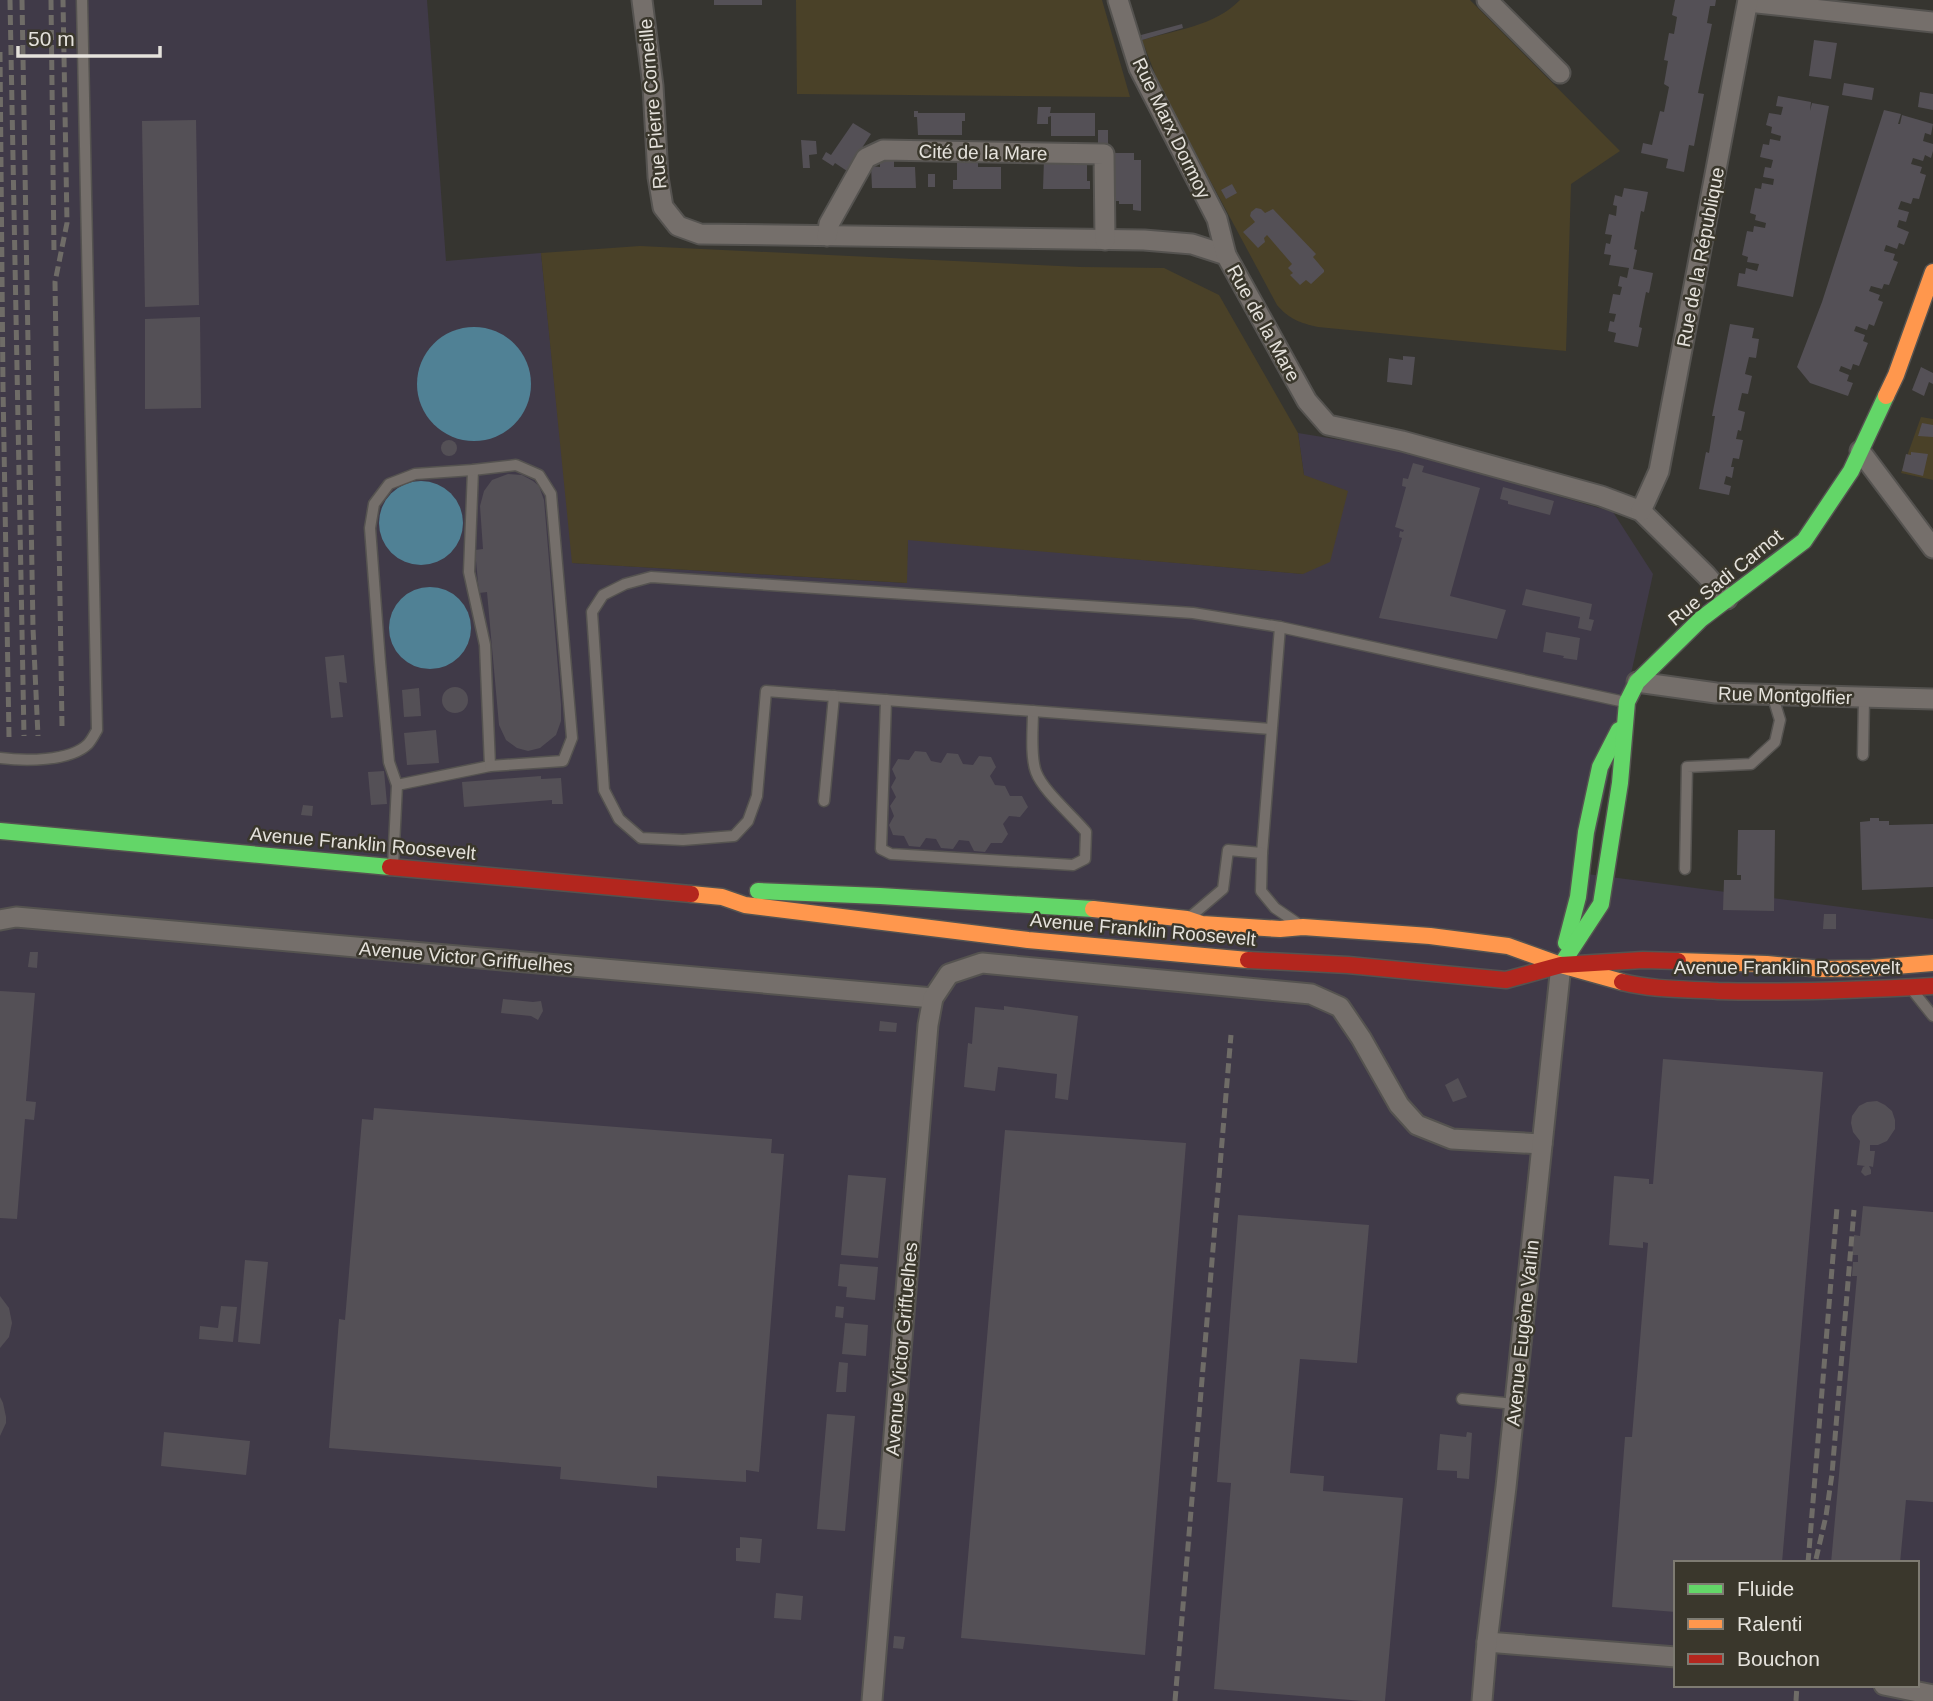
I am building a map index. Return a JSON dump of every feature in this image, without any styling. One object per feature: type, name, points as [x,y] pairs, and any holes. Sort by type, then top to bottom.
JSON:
[{"type":"main road","name":"Rue Sadi Carnot","points":[[1560,965],[1601,904],[1620,783],[1624,720],[1627,702],[1637,682],[1701,620],[1804,541],[1841,486],[1860,451],[1896,375],[1933,272]]},
{"type":"main road","name":"Rue Sadi Carnot","points":[[1560,965],[1578,897],[1586,832],[1600,767],[1624,720]]},
{"type":"main road","name":"Avenue Franklin Roosevelt","points":[[0,831],[722,897],[745,905],[988,935],[1237,960],[1348,965],[1506,980],[1560,965],[1643,960],[1767,964],[1823,969],[1933,963]]},
{"type":"main road","name":"Avenue Franklin Roosevelt","points":[[722,897],[746,890],[880,896],[1099,909],[1187,919],[1202,925],[1280,929],[1303,927],[1430,936],[1508,946],[1560,965],[1645,988],[1786,992],[1933,986]]},
{"type":"street","name":"Rue Pierre Corneille","points":[[642,0],[653,86],[658,177],[663,207]]},
{"type":"street","name":"Rue Marx Dormoy","points":[[1118,0],[1139,68],[1217,219],[1226,255]]},
{"type":"street","points":[[1487,0],[1560,73]]},
{"type":"street","points":[[1748,1],[1933,22]]},
{"type":"street","name":"Rue de la République","points":[[1641,511],[1659,471],[1748,1]]},
{"type":"street","name":"Cité de la Mare","points":[[827,236],[829,224],[866,158],[883,150],[1104,154],[1105,240]]},
{"type":"street","name":"Rue de la Mare","points":[[663,207],[678,226],[700,234],[1144,240],[1192,244],[1226,255],[1307,401],[1328,425],[1402,441],[1601,496],[1641,511],[1727,599]]},
{"type":"street","points":[[1860,451],[1933,548]]},
{"type":"street","name":"Rue Montgolfier","points":[[1637,682],[1716,693],[1933,699]]},
{"type":"street","name":"Avenue Victor Griffuelhes","points":[[0,920],[16,917],[933,998],[926,1052],[872,1701]]},
{"type":"street","points":[[933,998],[949,974],[982,963],[1311,994],[1340,1007],[1399,1105],[1417,1125],[1452,1139],[1542,1144]]},
{"type":"street","name":"Avenue Eugène Varlin","points":[[1482,1701],[1560,965]]},
{"type":"street","points":[[1487,1642],[1674,1657]]},
{"type":"street","points":[[1894,1687],[1933,1695]]},
{"type":"lane","points":[[0,758],[63,757],[86,746],[97,730],[82,0]]},
{"type":"lane","points":[[393,867],[397,785],[389,762],[380,662],[370,528],[374,504],[389,484],[415,474],[516,465],[539,475],[551,494],[572,738],[563,761],[489,766],[397,785]]},
{"type":"lane","points":[[473,470],[469,572],[485,645],[489,766]]},
{"type":"lane","points":[[1271,729],[766,691],[757,796],[748,821],[734,836],[683,840],[641,838],[619,819],[604,790],[592,612],[603,595],[625,584],[651,577],[1193,613],[1280,627],[1627,702]]},
{"type":"lane","points":[[1280,627],[1261,891],[1275,908],[1303,927]]},
{"type":"lane","points":[[1685,869],[1687,767],[1751,764],[1775,742],[1780,720],[1772,695]]},
{"type":"lane","points":[[824,801],[834,696]]},
{"type":"lane","points":[[1863,755],[1864,698]]},
{"type":"lane","points":[[886,700],[881,849],[891,854],[1073,865],[1084,859],[1086,832],[1049,792],[1036,772],[1032,711]]},
{"type":"lane","points":[[1187,919],[1223,889],[1228,850],[1262,853]]},
{"type":"lane","points":[[1911,988],[1933,1016]]},
{"type":"lane","points":[[1462,1399],[1515,1405]]},
{"type":"shaded area","points":[[0,0],[427,0],[446,261],[541,253],[573,563],[906,583],[908,539],[1303,574],[1304,475],[1298,433],[1396,449],[1613,512],[1653,574],[1587,874],[1933,919],[1933,1701],[0,1701]]},
{"type":"shaded area","points":[[796,0],[1102,0],[1130,97],[797,94]]},
{"type":"shaded area","points":[[1240,0],[1470,0],[1620,151],[1571,184],[1566,351],[1318,327],[1295,320],[1277,305],[1160,87],[1142,40],[1207,21],[1230,9]]},
{"type":"shaded area","points":[[640,246],[1081,267],[1164,268],[1219,295],[1298,433],[1304,475],[1348,491],[1330,562],[1303,574],[908,540],[907,583],[572,563],[541,253]]},
{"type":"shaded area","points":[[1921,417],[1933,419],[1933,480],[1901,473]]},
{"type":"water","points":[[474,327],[496,331],[506,336],[522,352],[527,362],[531,384],[527,406],[522,416],[506,432],[496,437],[474,441],[452,437],[442,432],[426,416],[421,406],[417,384],[421,362],[426,352],[442,336],[452,331]]},
{"type":"water","points":[[421,481],[437,484],[451,493],[460,507],[463,523],[460,539],[451,553],[437,562],[421,565],[405,562],[391,553],[382,539],[379,523],[382,507],[391,493],[405,484]]},
{"type":"water","points":[[422,587],[438,587],[453,594],[464,605],[471,620],[468,644],[459,657],[438,669],[422,669],[407,662],[396,651],[389,636],[389,620],[396,605],[407,594]]},
{"type":"building","points":[[714,0],[762,0],[762,5],[714,5]]},
{"type":"building","points":[[1675,0],[1716,0],[1715,6],[1710,6],[1707,23],[1712,24],[1698,93],[1704,94],[1694,146],[1689,145],[1684,172],[1666,168],[1668,159],[1641,153],[1643,143],[1652,145],[1660,111],[1664,112],[1669,87],[1664,84],[1668,61],[1664,60],[1669,33],[1674,34],[1677,17],[1672,15]]},
{"type":"building","points":[[1182,24],[1183,28],[1142,40],[1141,35]]},
{"type":"building","points":[[1814,40],[1837,43],[1831,79],[1809,76]]},
{"type":"building","points":[[1844,83],[1874,88],[1872,100],[1842,95]]},
{"type":"building","points":[[1920,92],[1933,94],[1933,110],[1918,107]]},
{"type":"building","points":[[1778,96],[1811,102],[1810,111],[1812,103],[1829,106],[1793,297],[1737,286],[1739,273],[1745,274],[1746,268],[1757,271],[1759,264],[1747,262],[1748,257],[1742,255],[1747,231],[1753,232],[1754,226],[1765,228],[1766,223],[1755,220],[1756,215],[1750,213],[1755,188],[1761,189],[1762,183],[1773,185],[1774,179],[1763,177],[1765,167],[1771,168],[1773,160],[1760,157],[1763,144],[1769,145],[1770,139],[1780,141],[1781,136],[1771,133],[1772,127],[1766,125],[1769,113],[1781,115],[1783,107],[1776,106]]},
{"type":"building","points":[[1038,107],[1051,107],[1050,113],[1095,113],[1095,136],[1051,136],[1051,116],[1048,117],[1048,124],[1037,124]]},
{"type":"building","points":[[1884,110],[1901,114],[1898,124],[1902,115],[1933,124],[1931,135],[1925,133],[1923,141],[1933,144],[1933,151],[1931,158],[1925,155],[1923,161],[1913,158],[1911,164],[1922,167],[1920,173],[1926,175],[1919,199],[1913,198],[1911,204],[1901,201],[1898,209],[1909,212],[1906,222],[1899,220],[1897,227],[1909,232],[1904,245],[1899,243],[1897,249],[1886,245],[1884,251],[1895,254],[1893,260],[1898,262],[1889,285],[1884,284],[1882,289],[1871,286],[1869,291],[1880,295],[1878,300],[1883,302],[1874,326],[1869,324],[1867,330],[1856,326],[1854,331],[1865,335],[1863,341],[1868,343],[1859,366],[1853,364],[1851,370],[1841,366],[1839,371],[1849,375],[1847,381],[1853,383],[1848,396],[1810,383],[1797,367],[1822,302]]},
{"type":"building","points":[[914,111],[965,113],[962,135],[918,135]]},
{"type":"building","points":[[196,120],[199,305],[145,307],[142,121]]},
{"type":"building","points":[[853,123],[871,134],[847,171],[822,159],[826,152],[831,155]]},
{"type":"building","points":[[1098,130],[1108,130],[1108,148],[1098,148]]},
{"type":"building","points":[[801,140],[816,141],[817,154],[809,155],[810,168],[803,168]]},
{"type":"building","points":[[1114,153],[1134,153],[1134,160],[1141,160],[1141,211],[1133,210],[1133,204],[1110,201]]},
{"type":"building","points":[[957,158],[978,159],[978,167],[1001,167],[1001,189],[953,189],[953,180],[957,180]]},
{"type":"building","points":[[880,159],[894,159],[894,167],[915,167],[916,188],[872,188],[871,166],[880,167]]},
{"type":"building","points":[[1044,159],[1087,159],[1087,181],[1090,181],[1090,189],[1043,189]]},
{"type":"building","points":[[928,174],[935,174],[935,187],[928,187]]},
{"type":"building","points":[[1232,184],[1237,193],[1226,199],[1221,190]]},
{"type":"building","points":[[1624,188],[1648,192],[1644,212],[1641,211],[1634,249],[1637,250],[1633,269],[1653,273],[1649,293],[1646,292],[1638,347],[1614,342],[1616,333],[1608,331],[1610,321],[1614,322],[1616,314],[1609,313],[1613,294],[1620,295],[1620,276],[1627,278],[1629,268],[1609,265],[1611,255],[1604,254],[1606,243],[1610,244],[1612,235],[1605,234],[1609,214],[1616,216],[1617,206],[1613,205],[1615,195],[1622,197]]},
{"type":"building","points":[[1256,208],[1265,213],[1273,209],[1316,254],[1313,257],[1324,272],[1311,284],[1306,280],[1300,285],[1290,275],[1293,273],[1288,268],[1292,264],[1267,235],[1265,242],[1258,248],[1243,232],[1255,222],[1250,216]]},
{"type":"building","points":[[200,317],[201,408],[145,409],[145,319]]},
{"type":"building","points":[[1730,324],[1754,328],[1752,338],[1759,339],[1756,358],[1749,357],[1745,374],[1752,376],[1748,394],[1742,393],[1738,410],[1745,412],[1741,431],[1738,430],[1736,439],[1743,440],[1739,459],[1733,458],[1732,478],[1726,476],[1724,484],[1731,486],[1729,495],[1699,489],[1706,452],[1709,453],[1715,416],[1712,416]]},
{"type":"building","points":[[1403,356],[1415,357],[1412,385],[1387,382],[1389,358],[1403,360]]},
{"type":"building","points":[[1921,367],[1933,373],[1933,384],[1929,382],[1924,396],[1912,390]]},
{"type":"building","points":[[1922,423],[1933,425],[1933,437],[1918,436]]},
{"type":"building","points":[[446,440],[452,440],[457,448],[455,454],[446,456],[441,451],[441,445]]},
{"type":"building","points":[[1911,452],[1928,454],[1923,476],[1902,471],[1906,454],[1911,455]]},
{"type":"building","points":[[1413,463],[1424,466],[1422,472],[1480,488],[1450,596],[1506,610],[1497,639],[1379,618],[1402,538],[1399,537],[1400,531],[1404,530],[1395,527],[1406,487],[1402,486],[1403,478],[1408,479]]},
{"type":"building","points":[[508,474],[522,475],[533,481],[539,486],[544,500],[561,704],[561,721],[556,735],[540,748],[528,751],[517,748],[506,740],[499,725],[487,592],[479,593],[475,550],[483,549],[480,506],[484,491],[492,480]]},
{"type":"building","points":[[1503,487],[1554,501],[1550,515],[1508,504],[1508,501],[1500,499]]},
{"type":"building","points":[[1526,589],[1592,604],[1589,619],[1594,620],[1591,631],[1578,628],[1580,617],[1522,605]]},
{"type":"building","points":[[1546,632],[1580,638],[1577,660],[1543,652]]},
{"type":"building","points":[[344,655],[347,683],[339,682],[343,717],[331,718],[325,657]]},
{"type":"building","points":[[455,687],[464,691],[468,700],[464,709],[455,713],[446,709],[442,700],[446,691]]},
{"type":"building","points":[[419,688],[421,716],[404,717],[402,690]]},
{"type":"building","points":[[436,730],[439,763],[407,765],[404,733]]},
{"type":"building","points":[[915,751],[926,752],[931,761],[941,763],[947,753],[958,754],[963,764],[973,765],[979,756],[991,757],[996,767],[990,776],[995,785],[1005,786],[1010,796],[1022,796],[1028,807],[1020,817],[1009,816],[1003,824],[1008,834],[1002,843],[991,843],[985,852],[974,851],[969,841],[959,840],[953,849],[941,848],[936,839],[926,838],[920,847],[909,846],[904,836],[893,835],[889,825],[894,816],[890,806],[896,797],[891,787],[896,778],[892,769],[898,759],[909,760]]},
{"type":"building","points":[[384,771],[387,804],[371,805],[368,772]]},
{"type":"building","points":[[541,776],[541,779],[561,778],[563,804],[552,804],[552,800],[464,807],[462,782]]},
{"type":"building","points":[[303,805],[313,806],[312,816],[301,815]]},
{"type":"building","points":[[1870,818],[1889,821],[1889,825],[1933,824],[1933,887],[1862,890],[1860,822],[1870,821]]},
{"type":"building","points":[[1738,830],[1775,830],[1774,911],[1723,910],[1724,880],[1741,880],[1741,875],[1737,875]]},
{"type":"building","points":[[1824,914],[1836,914],[1836,929],[1823,929]]},
{"type":"building","points":[[30,952],[38,952],[37,968],[28,967]]},
{"type":"building","points":[[0,991],[35,993],[26,1101],[36,1102],[34,1120],[25,1119],[17,1219],[0,1218]]},
{"type":"building","points":[[503,999],[541,1001],[543,1011],[538,1020],[531,1016],[501,1013]]},
{"type":"building","points":[[1004,1006],[1078,1016],[1068,1100],[1055,1098],[1057,1074],[998,1067],[995,1091],[964,1087],[975,1007],[1004,1010]]},
{"type":"building","points":[[880,1021],[897,1023],[896,1032],[879,1031]]},
{"type":"building","points":[[1663,1059],[1823,1072],[1782,1561],[1674,1561],[1674,1612],[1612,1607],[1625,1437],[1632,1437],[1648,1243],[1643,1242],[1643,1248],[1609,1245],[1614,1176],[1649,1179],[1649,1184],[1653,1184]]},
{"type":"building","points":[[1458,1078],[1467,1097],[1453,1102],[1445,1085]]},
{"type":"building","points":[[1877,1101],[1892,1111],[1895,1129],[1887,1141],[1870,1145],[1870,1151],[1875,1151],[1873,1167],[1869,1166],[1871,1174],[1865,1176],[1861,1172],[1865,1166],[1857,1165],[1860,1141],[1853,1132],[1852,1116],[1859,1106]]},
{"type":"building","points":[[374,1108],[772,1139],[771,1153],[784,1154],[759,1472],[746,1470],[746,1482],[657,1476],[657,1488],[560,1479],[561,1467],[329,1448],[339,1319],[345,1320],[362,1119],[373,1120]]},
{"type":"building","points":[[1005,1130],[1186,1143],[1145,1655],[961,1638]]},
{"type":"building","points":[[848,1175],[886,1178],[878,1258],[841,1255]]},
{"type":"building","points":[[1863,1206],[1933,1212],[1933,1502],[1906,1500],[1900,1561],[1831,1561],[1857,1276],[1852,1276],[1853,1262],[1858,1262],[1858,1255],[1852,1255],[1854,1235],[1860,1236]]},
{"type":"building","points":[[1238,1215],[1369,1225],[1357,1363],[1300,1359],[1290,1473],[1324,1476],[1323,1491],[1403,1498],[1385,1701],[1214,1689],[1231,1483],[1217,1482]]},
{"type":"building","points":[[245,1260],[268,1262],[260,1344],[238,1342]]},
{"type":"building","points":[[840,1264],[878,1267],[875,1300],[846,1297],[847,1287],[838,1286]]},
{"type":"building","points":[[0,1296],[9,1308],[12,1323],[9,1337],[0,1348]]},
{"type":"building","points":[[221,1306],[237,1307],[233,1342],[199,1339],[200,1326],[218,1328]]},
{"type":"building","points":[[836,1306],[844,1307],[843,1318],[835,1317]]},
{"type":"building","points":[[845,1323],[868,1325],[866,1356],[842,1354]]},
{"type":"building","points":[[839,1362],[848,1363],[846,1392],[836,1392]]},
{"type":"building","points":[[0,1397],[6,1423],[0,1436]]},
{"type":"building","points":[[827,1414],[855,1416],[845,1531],[817,1529]]},
{"type":"building","points":[[164,1432],[250,1441],[246,1475],[161,1466]]},
{"type":"building","points":[[1467,1432],[1472,1433],[1469,1479],[1457,1478],[1457,1471],[1437,1470],[1440,1434],[1466,1437]]},
{"type":"building","points":[[740,1537],[762,1539],[760,1563],[736,1561],[736,1548],[740,1548]]},
{"type":"building","points":[[776,1593],[803,1596],[801,1620],[774,1618]]},
{"type":"building","points":[[894,1636],[905,1637],[903,1649],[893,1648]]},
{"type":"railway","points":[[10,0],[24,736]]},
{"type":"railway","points":[[22,0],[33,628],[38,736]]},
{"type":"railway","points":[[51,0],[54,252]]},
{"type":"railway","points":[[62,726],[55,282],[67,223],[63,0]]},
{"type":"railway","points":[[0,52],[9,737]]},
{"type":"railway","points":[[1175,1701],[1231,1035]]},
{"type":"railway","points":[[1808,1561],[1837,1207]]},
{"type":"railway","points":[[1816,1559],[1832,1474],[1854,1210]]},
{"type":"railway","points":[[1796,1701],[1797,1687]]},
{"type":"traffic: fast","points":[[1561,965],[1601,904],[1620,783],[1627,702],[1637,682],[1701,619],[1804,541],[1851,471],[1886,396]]},
{"type":"traffic: fast","points":[[1566,943],[1578,897],[1586,832],[1600,767],[1619,730]]},
{"type":"traffic: fast","points":[[0,831],[390,867]]},
{"type":"traffic: fast","points":[[758,891],[1093,909]]},
{"type":"traffic: slow","points":[[1886,396],[1933,272]]},
{"type":"traffic: slow","points":[[691,894],[722,897],[745,905],[1028,940],[1248,960]]},
{"type":"traffic: slow","points":[[1093,909],[1187,919],[1202,924],[1280,929],[1303,927],[1430,936],[1508,946],[1561,965],[1622,982]]},
{"type":"traffic: slow","points":[[1678,961],[1823,969],[1933,963]]},
{"type":"traffic: jam","points":[[390,867],[691,894]]},
{"type":"traffic: jam","points":[[1248,960],[1348,965],[1506,980],[1561,965],[1643,960],[1678,961]]},
{"type":"traffic: jam","points":[[1622,982],[1658,988],[1745,992],[1933,986]]}]
